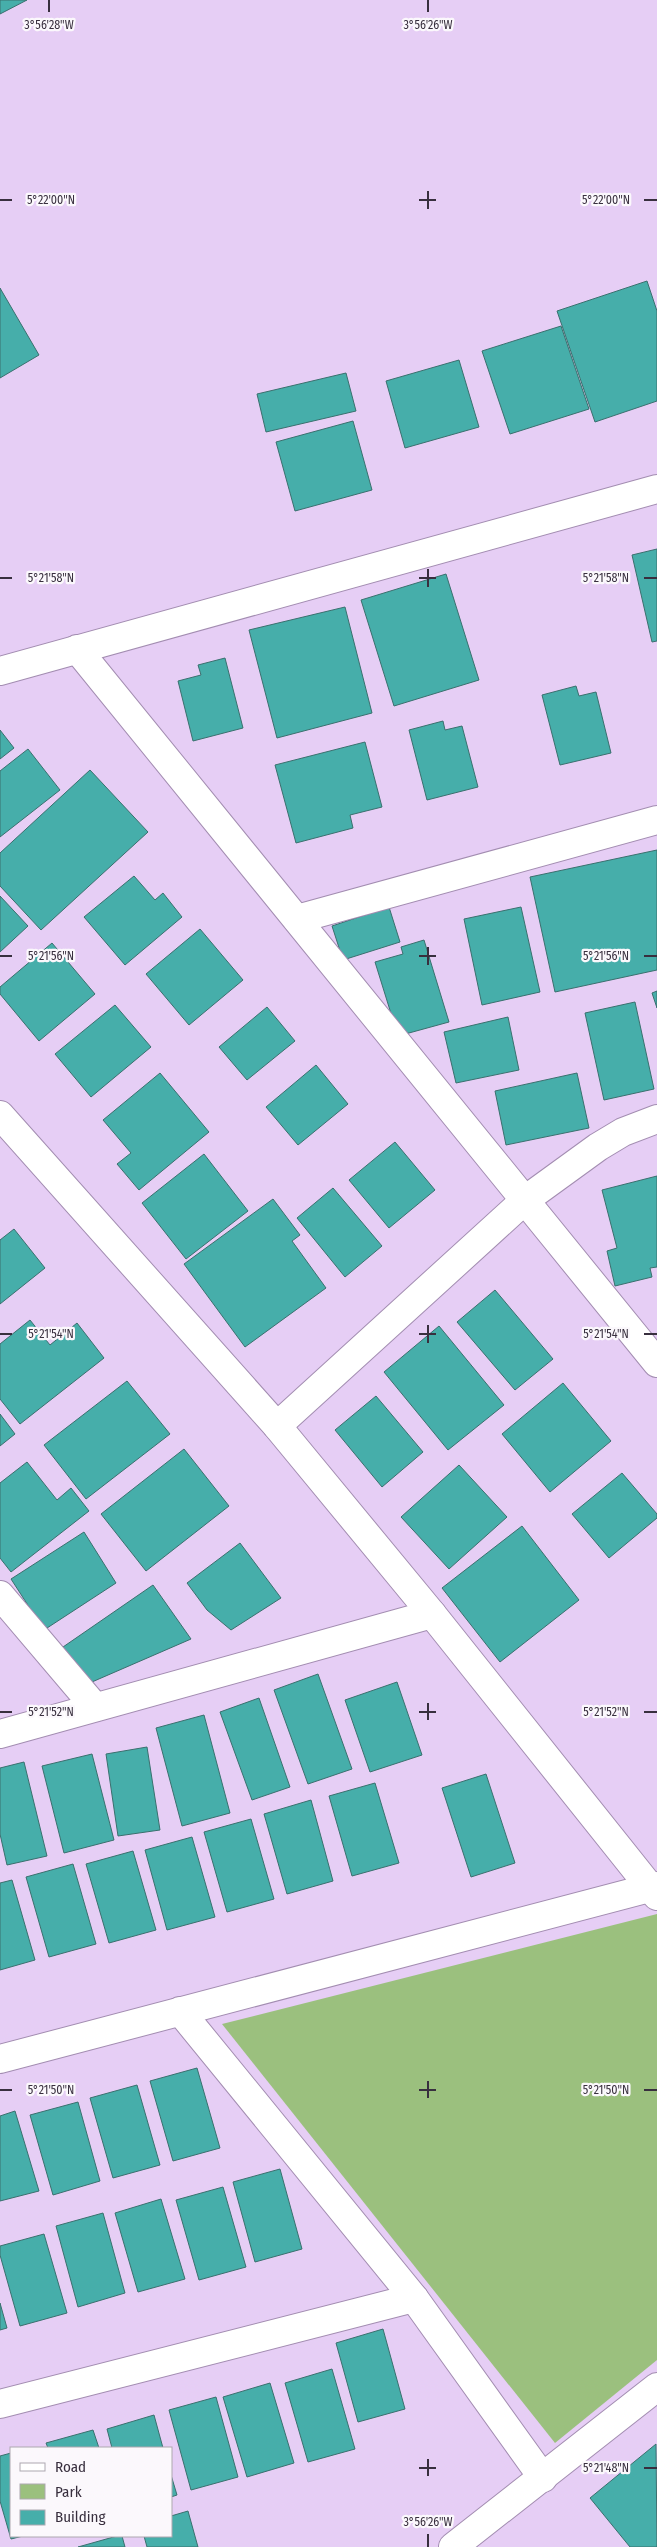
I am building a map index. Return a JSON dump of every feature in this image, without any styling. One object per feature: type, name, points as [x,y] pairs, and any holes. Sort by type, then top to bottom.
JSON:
[{"type":"street","points":[[0,671],[657,489]]},
{"type":"street","points":[[77,649],[657,1363]]},
{"type":"street","points":[[297,919],[657,820]]},
{"type":"street","points":[[0,1114],[277,1426],[655,1890],[180,2011],[0,2059]]},
{"type":"street","points":[[277,1426],[526,1200],[598,1147],[623,1132],[657,1120]]},
{"type":"street","points":[[0,1595],[94,1707]]},
{"type":"street","points":[[0,1734],[432,1614]]},
{"type":"street","points":[[180,2011],[414,2298],[543,2478]]},
{"type":"street","points":[[0,2404],[414,2298]]},
{"type":"street","points":[[453,2547],[657,2387]]},
{"type":"green space","points":[[657,1914],[657,2360],[555,2443],[222,2024]]},
{"type":"building","points":[[0,0],[27,0],[0,14]]},
{"type":"building","points":[[647,281],[657,311],[657,401],[595,422],[557,311]]},
{"type":"building","points":[[0,288],[39,355],[0,378]]},
{"type":"building","points":[[561,326],[589,409],[510,434],[482,351]]},
{"type":"building","points":[[459,360],[479,427],[405,448],[386,381]]},
{"type":"building","points":[[346,373],[356,411],[266,432],[257,394]]},
{"type":"building","points":[[353,421],[372,490],[295,511],[276,442]]},
{"type":"building","points":[[657,549],[657,641],[652,642],[632,555]]},
{"type":"building","points":[[446,574],[479,680],[394,706],[361,600]]},
{"type":"building","points":[[345,607],[372,713],[277,738],[249,630]]},
{"type":"building","points":[[225,658],[243,728],[193,741],[178,681],[201,675],[198,665]]},
{"type":"building","points":[[576,686],[579,696],[596,692],[611,753],[560,765],[542,695]]},
{"type":"building","points":[[443,721],[445,730],[462,726],[478,787],[427,800],[409,730]]},
{"type":"building","points":[[0,730],[14,748],[0,759]]},
{"type":"building","points":[[365,742],[382,807],[350,815],[353,828],[296,843],[275,765]]},
{"type":"building","points":[[28,749],[60,790],[0,837],[0,771]]},
{"type":"building","points":[[90,770],[148,832],[41,930],[0,886],[0,853]]},
{"type":"building","points":[[657,850],[657,970],[555,992],[530,877]]},
{"type":"building","points":[[134,876],[155,900],[163,893],[182,917],[125,965],[84,917]]},
{"type":"building","points":[[0,896],[28,926],[0,952]]},
{"type":"building","points":[[389,907],[400,942],[343,960],[332,926]]},
{"type":"building","points":[[521,907],[540,992],[482,1005],[464,919]]},
{"type":"building","points":[[200,929],[243,980],[189,1025],[146,974]]},
{"type":"building","points":[[424,940],[449,1022],[398,1036],[375,962],[403,954],[401,947]]},
{"type":"building","points":[[52,943],[95,994],[39,1041],[0,994],[0,987]]},
{"type":"building","points":[[657,991],[657,1008],[652,993]]},
{"type":"building","points":[[635,1002],[654,1089],[604,1100],[585,1013]]},
{"type":"building","points":[[115,1005],[151,1047],[91,1097],[55,1054]]},
{"type":"building","points":[[267,1007],[295,1041],[247,1080],[219,1047]]},
{"type":"building","points":[[508,1017],[519,1070],[456,1083],[444,1032]]},
{"type":"building","points":[[316,1065],[348,1104],[298,1145],[266,1107]]},
{"type":"building","points":[[160,1073],[209,1132],[139,1190],[117,1164],[131,1153],[103,1120]]},
{"type":"building","points":[[577,1073],[589,1128],[506,1145],[495,1091]]},
{"type":"building","points":[[395,1142],[435,1190],[389,1228],[349,1180]]},
{"type":"building","points":[[204,1154],[248,1211],[186,1259],[142,1203]]},
{"type":"building","points":[[657,1176],[657,1267],[650,1268],[652,1277],[615,1286],[607,1251],[617,1248],[602,1190]]},
{"type":"building","points":[[333,1188],[382,1246],[345,1277],[297,1218]]},
{"type":"building","points":[[273,1199],[300,1235],[292,1241],[326,1288],[245,1347],[184,1264]]},
{"type":"building","points":[[14,1229],[45,1268],[0,1304],[0,1240]]},
{"type":"building","points":[[495,1290],[553,1359],[515,1390],[457,1322]]},
{"type":"building","points":[[30,1320],[50,1345],[77,1323],[104,1358],[20,1424],[0,1399],[0,1344]]},
{"type":"building","points":[[439,1326],[504,1405],[448,1450],[384,1372]]},
{"type":"building","points":[[127,1381],[170,1434],[86,1499],[44,1445]]},
{"type":"building","points":[[563,1383],[611,1441],[550,1492],[502,1434]]},
{"type":"building","points":[[376,1396],[423,1452],[382,1487],[335,1430]]},
{"type":"building","points":[[0,1414],[15,1434],[0,1446]]},
{"type":"building","points":[[184,1449],[229,1506],[146,1571],[101,1514]]},
{"type":"building","points":[[27,1462],[57,1500],[71,1488],[89,1511],[11,1572],[0,1558],[0,1483]]},
{"type":"building","points":[[459,1465],[507,1517],[449,1569],[401,1517]]},
{"type":"building","points":[[622,1473],[657,1514],[657,1518],[609,1558],[572,1514]]},
{"type":"building","points":[[522,1526],[579,1600],[500,1662],[442,1588]]},
{"type":"building","points":[[84,1532],[116,1583],[44,1630],[11,1579]]},
{"type":"building","points":[[240,1543],[281,1598],[231,1630],[207,1610],[187,1583]]},
{"type":"building","points":[[153,1585],[191,1639],[85,1685],[63,1647]]},
{"type":"building","points":[[318,1674],[352,1769],[308,1784],[274,1690]]},
{"type":"building","points":[[397,1682],[422,1755],[370,1772],[345,1700]]},
{"type":"building","points":[[259,1698],[290,1787],[252,1800],[220,1712]]},
{"type":"building","points":[[204,1715],[230,1813],[182,1826],[156,1728]]},
{"type":"building","points":[[147,1747],[160,1830],[118,1836],[106,1754]]},
{"type":"building","points":[[92,1754],[114,1840],[64,1853],[42,1766]]},
{"type":"building","points":[[24,1762],[47,1856],[7,1865],[0,1834],[0,1768]]},
{"type":"building","points":[[486,1774],[515,1863],[471,1877],[442,1788]]},
{"type":"building","points":[[375,1783],[399,1863],[352,1876],[329,1796]]},
{"type":"building","points":[[311,1800],[333,1881],[287,1894],[264,1814]]},
{"type":"building","points":[[251,1819],[274,1899],[227,1912],[204,1832]]},
{"type":"building","points":[[192,1837],[215,1917],[167,1930],[145,1850]]},
{"type":"building","points":[[133,1851],[156,1930],[109,1943],[86,1864]]},
{"type":"building","points":[[73,1864],[96,1944],[49,1957],[26,1877]]},
{"type":"building","points":[[12,1880],[35,1960],[0,1970],[0,1883]]},
{"type":"building","points":[[197,2068],[220,2148],[173,2161],[150,2081]]},
{"type":"building","points":[[137,2085],[160,2165],[113,2178],[90,2098]]},
{"type":"building","points":[[78,2102],[100,2181],[53,2195],[30,2115]]},
{"type":"building","points":[[15,2111],[39,2191],[0,2201],[0,2116]]},
{"type":"building","points":[[280,2169],[302,2249],[255,2262],[233,2182]]},
{"type":"building","points":[[223,2187],[246,2267],[199,2280],[176,2200]]},
{"type":"building","points":[[161,2199],[185,2279],[138,2292],[115,2213]]},
{"type":"building","points":[[103,2213],[125,2293],[78,2307],[56,2226]]},
{"type":"building","points":[[44,2234],[67,2313],[20,2326],[0,2255],[0,2246]]},
{"type":"building","points":[[0,2303],[7,2328],[0,2330]]},
{"type":"building","points":[[383,2329],[405,2409],[358,2422],[336,2343]]},
{"type":"building","points":[[332,2369],[355,2449],[308,2462],[285,2383]]},
{"type":"building","points":[[270,2383],[294,2463],[247,2477],[223,2397]]},
{"type":"building","points":[[216,2397],[238,2477],[191,2490],[169,2410]]},
{"type":"building","points":[[154,2415],[163,2447],[112,2447],[107,2429]]},
{"type":"building","points":[[93,2430],[99,2447],[48,2447],[46,2443]]},
{"type":"building","points":[[656,2444],[657,2547],[630,2547],[590,2498]]},
{"type":"building","points":[[10,2453],[10,2536],[0,2501],[0,2456]]},
{"type":"building","points":[[172,2478],[177,2495],[172,2497]]},
{"type":"building","points":[[188,2511],[198,2547],[147,2547],[144,2537],[172,2537],[172,2516]]},
{"type":"building","points":[[113,2537],[122,2537],[125,2547],[78,2547]]}]
